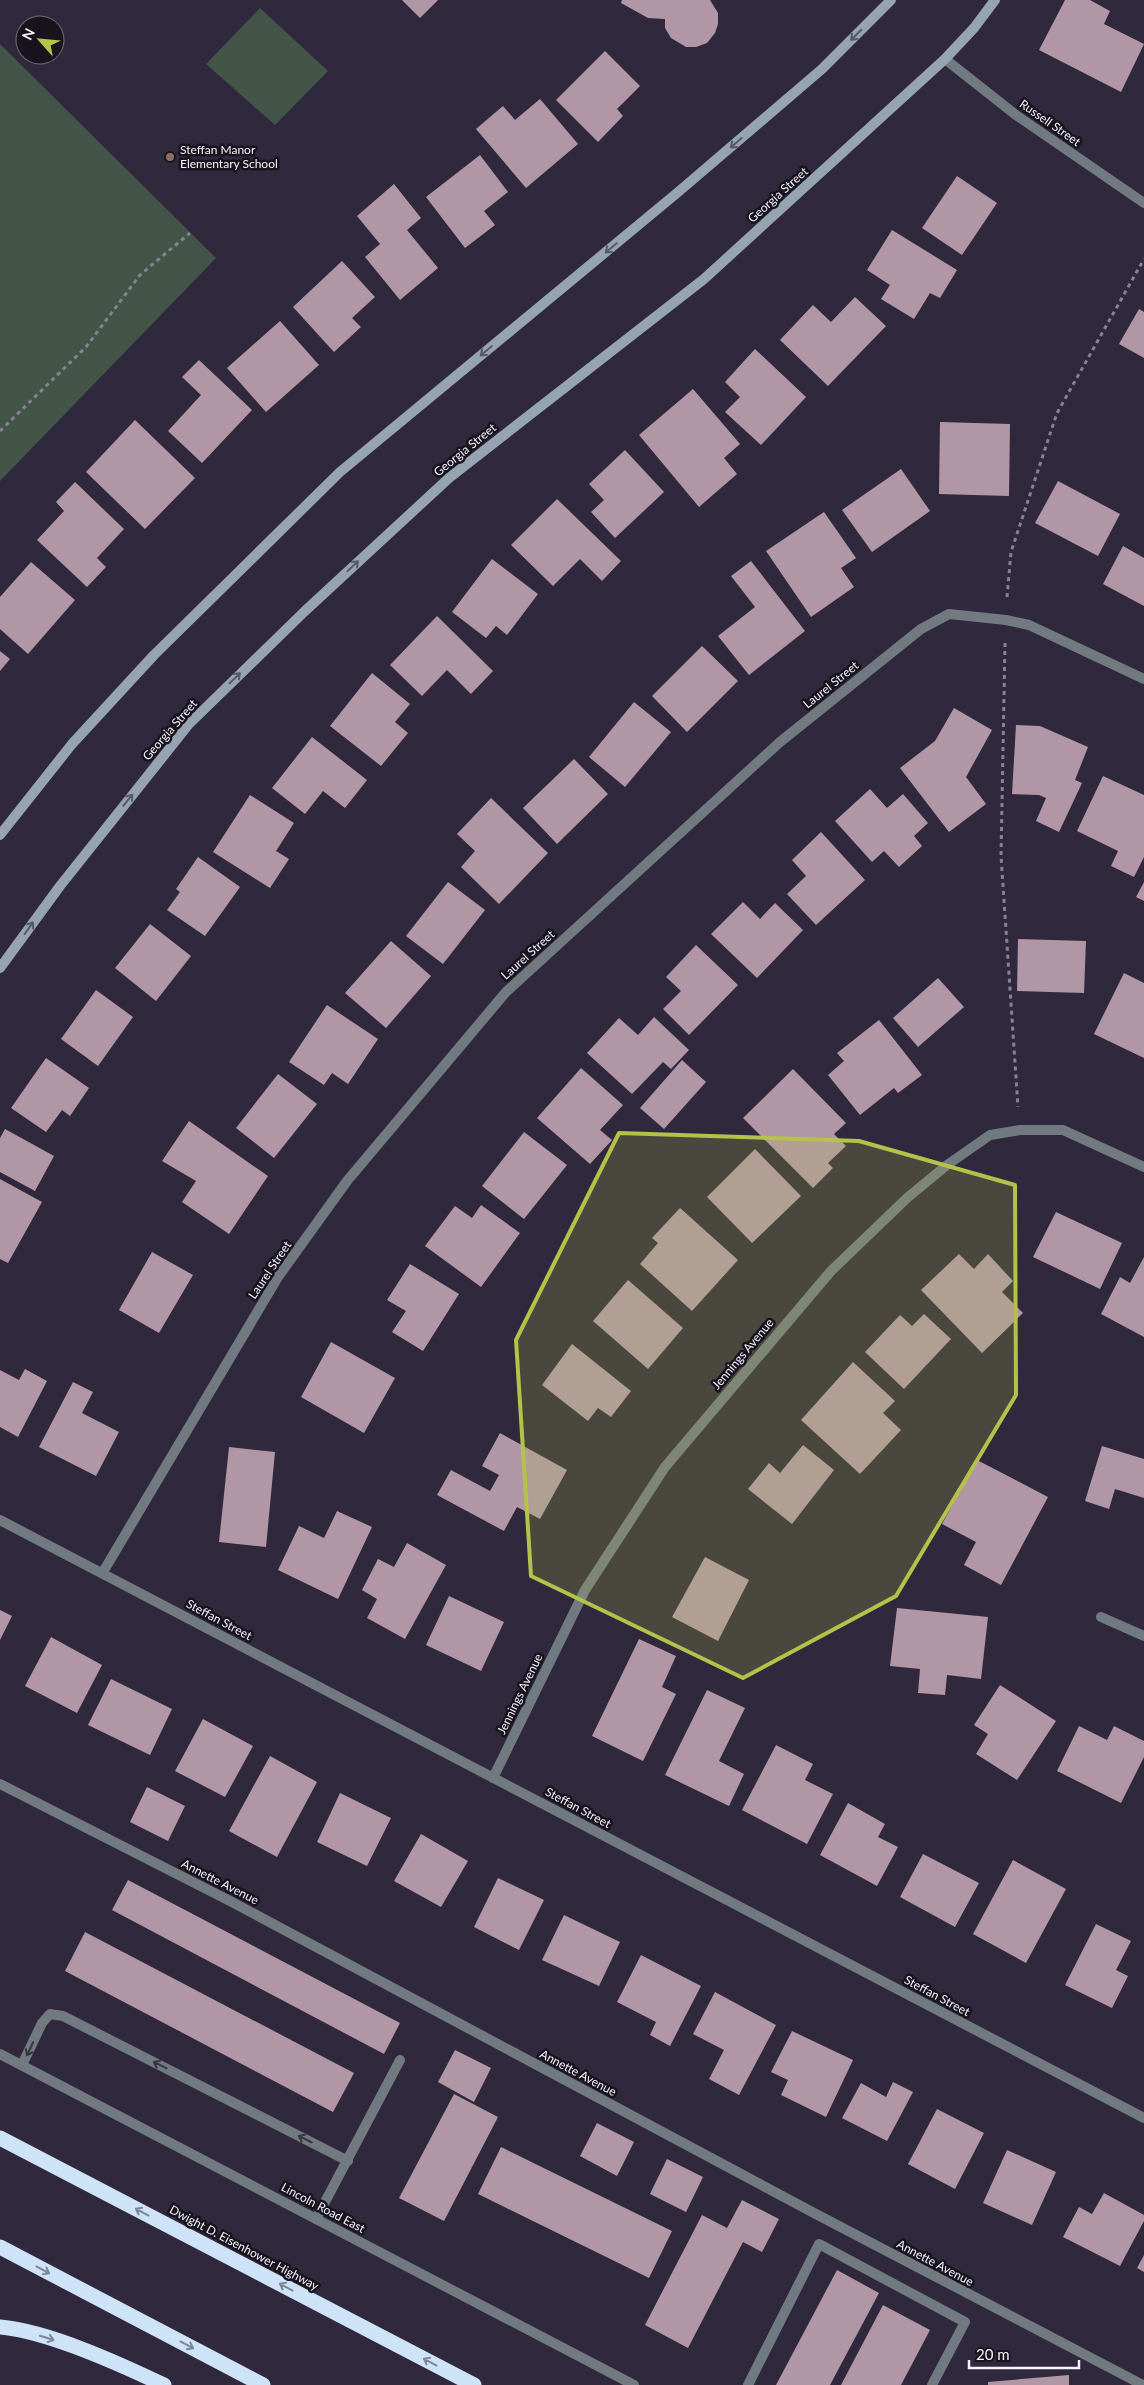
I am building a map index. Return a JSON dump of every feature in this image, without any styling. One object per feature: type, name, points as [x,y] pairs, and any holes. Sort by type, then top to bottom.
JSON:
[{"type":"highway","name":"Dwight D. Eisenhower Highway","points":[[0,2138],[474,2385]]},
{"type":"highway","points":[[0,2247],[262,2385]]},
{"type":"highway","points":[[0,2327],[13,2328],[65,2344],[126,2367],[164,2385]]},
{"type":"main road","points":[[0,835],[72,744],[154,656],[340,472],[684,187],[822,69],[891,0]]},
{"type":"main road","name":"Georgia Street","points":[[0,968],[60,886],[189,724],[305,611],[448,478],[704,279],[945,60],[974,28],[994,0]]},
{"type":"street","name":"Russell Street","points":[[945,60],[1016,115],[1144,203]]},
{"type":"street","name":"Laurel Street","points":[[102,1572],[278,1277],[347,1181],[506,992],[780,742],[921,628],[949,614],[1006,620],[1029,625],[1144,680]]},
{"type":"street","name":"Jennings Avenue","points":[[493,1778],[585,1590],[665,1467],[831,1271],[907,1198],[947,1165],[990,1135],[1020,1130],[1063,1130],[1144,1167]]},
{"type":"street","name":"Steffan Street","points":[[0,1520],[1144,2118]]},
{"type":"street","points":[[1102,1617],[1144,1636]]},
{"type":"street","name":"Annette Avenue","points":[[0,1784],[232,1902],[814,2214],[1143,2385]]},
{"type":"street","points":[[22,2065],[42,2023],[50,2014],[63,2016],[348,2161]]},
{"type":"street","name":"Lincoln Road East","points":[[0,2054],[634,2385]]},
{"type":"street","points":[[316,2219],[400,2060]]},
{"type":"street","points":[[748,2385],[819,2244],[965,2322],[932,2385]]},
{"type":"path","points":[[0,431],[86,347],[140,275],[190,233]]},
{"type":"path","points":[[1020,1130],[1001,856],[1006,620],[1011,552],[1057,413],[1144,259]]},
{"type":"highlighted area","points":[[619,1133],[859,1141],[1015,1185],[1016,1395],[896,1596],[743,1678],[531,1576],[516,1340]]},
{"type":"green space","points":[[260,8],[328,71],[275,125],[206,64]]},
{"type":"green space","points":[[0,44],[15,59],[15,65],[21,65],[216,258],[0,481]]},
{"type":"building","points":[[402,0],[438,0],[420,18]]},
{"type":"building","points":[[622,0],[710,0],[718,13],[718,24],[715,33],[707,43],[696,47],[686,47],[671,38],[665,28],[665,19],[648,18],[621,3]]},
{"type":"building","points":[[1065,0],[1090,0],[1110,11],[1104,24],[1144,44],[1121,92],[1039,50]]},
{"type":"building","points":[[605,51],[640,86],[617,109],[623,116],[598,142],[556,100]]},
{"type":"building","points":[[540,99],[578,144],[526,188],[476,129],[503,106],[515,120]]},
{"type":"building","points":[[480,155],[508,192],[484,211],[495,225],[465,248],[426,197]]},
{"type":"building","points":[[957,176],[997,203],[962,255],[922,228]]},
{"type":"building","points":[[394,184],[421,218],[407,230],[438,268],[400,300],[365,257],[380,244],[357,216]]},
{"type":"building","points":[[892,230],[957,270],[940,298],[930,293],[914,319],[881,299],[890,285],[867,270]]},
{"type":"building","points":[[342,261],[375,297],[352,318],[361,327],[334,352],[293,307]]},
{"type":"building","points":[[855,297],[886,326],[828,386],[780,340],[813,305],[831,322]]},
{"type":"building","points":[[1139,309],[1144,312],[1144,358],[1119,344]]},
{"type":"building","points":[[280,321],[319,365],[266,412],[227,368]]},
{"type":"building","points":[[755,349],[806,397],[761,445],[725,412],[740,397],[725,382]]},
{"type":"building","points":[[199,360],[252,410],[202,463],[168,431],[201,395],[182,377]]},
{"type":"building","points":[[693,389],[740,444],[724,458],[737,474],[699,507],[639,435]]},
{"type":"building","points":[[135,420],[195,478],[145,529],[86,472]]},
{"type":"building","points":[[940,422],[1010,424],[1009,496],[939,494]]},
{"type":"building","points":[[625,450],[664,492],[615,538],[591,512],[604,500],[589,484]]},
{"type":"building","points":[[901,469],[930,511],[872,552],[842,510]]},
{"type":"building","points":[[1058,481],[1120,514],[1098,556],[1035,523]]},
{"type":"building","points":[[75,482],[124,529],[97,558],[106,567],[87,587],[37,540],[64,511],[56,502]]},
{"type":"building","points":[[557,499],[621,561],[602,581],[580,559],[553,586],[511,545]]},
{"type":"building","points":[[824,512],[856,558],[841,568],[854,587],[811,617],[766,551]]},
{"type":"building","points":[[1123,546],[1144,558],[1144,606],[1103,584]]},
{"type":"building","points":[[492,559],[538,594],[507,635],[496,626],[486,638],[452,612]]},
{"type":"building","points":[[751,561],[805,631],[749,675],[718,636],[755,607],[731,576]]},
{"type":"building","points":[[31,562],[75,600],[28,654],[0,629],[0,597]]},
{"type":"building","points":[[437,616],[493,671],[471,694],[447,670],[422,696],[390,665]]},
{"type":"building","points":[[702,646],[738,681],[687,732],[652,696]]},
{"type":"building","points":[[0,651],[10,659],[0,671]]},
{"type":"building","points":[[372,673],[410,704],[395,722],[408,733],[381,766],[330,726]]},
{"type":"building","points":[[634,702],[671,732],[625,787],[589,757]]},
{"type":"building","points":[[954,708],[992,730],[966,777],[986,804],[949,832],[900,768],[935,741]]},
{"type":"building","points":[[1016,725],[1040,726],[1088,747],[1075,780],[1082,783],[1059,832],[1036,821],[1046,798],[1039,795],[1012,794]]},
{"type":"building","points":[[312,737],[367,780],[345,808],[323,791],[305,814],[272,788]]},
{"type":"building","points":[[574,759],[608,794],[557,844],[523,808]]},
{"type":"building","points":[[1103,776],[1144,795],[1144,857],[1134,877],[1111,866],[1118,851],[1077,831]]},
{"type":"building","points":[[870,789],[887,808],[903,794],[928,823],[914,836],[922,846],[899,867],[884,851],[872,862],[835,821]]},
{"type":"building","points":[[250,795],[294,823],[276,851],[289,859],[270,888],[213,852]]},
{"type":"building","points":[[491,798],[548,853],[499,904],[461,867],[475,851],[457,834]]},
{"type":"building","points":[[821,832],[865,880],[816,925],[787,894],[806,876],[792,860]]},
{"type":"building","points":[[198,857],[240,887],[205,936],[167,910],[180,892],[176,889]]},
{"type":"building","points":[[448,882],[485,910],[443,964],[406,936]]},
{"type":"building","points":[[1144,882],[1144,901],[1136,897]]},
{"type":"building","points":[[743,902],[760,919],[775,903],[803,930],[757,978],[711,934]]},
{"type":"building","points":[[150,924],[191,956],[156,1001],[115,968]]},
{"type":"building","points":[[1018,939],[1086,941],[1084,993],[1017,991]]},
{"type":"building","points":[[391,941],[431,976],[386,1028],[345,993]]},
{"type":"building","points":[[696,945],[738,985],[689,1035],[663,1009],[681,991],[666,977]]},
{"type":"building","points":[[1124,973],[1144,983],[1144,1058],[1094,1034]]},
{"type":"building","points":[[938,978],[964,1007],[918,1047],[893,1018]]},
{"type":"building","points":[[96,990],[133,1017],[98,1066],[61,1039]]},
{"type":"building","points":[[327,1005],[378,1039],[348,1084],[332,1073],[324,1085],[289,1062]]},
{"type":"building","points":[[654,1017],[689,1050],[671,1069],[663,1062],[632,1094],[587,1053],[619,1018],[638,1035]]},
{"type":"building","points":[[879,1020],[922,1075],[898,1093],[894,1088],[860,1115],[828,1075],[844,1061],[837,1053]]},
{"type":"building","points":[[46,1058],[89,1088],[70,1116],[62,1110],[46,1132],[11,1108]]},
{"type":"building","points":[[682,1060],[706,1082],[664,1129],[640,1108]]},
{"type":"building","points":[[581,1068],[623,1105],[600,1130],[612,1140],[590,1164],[537,1118]]},
{"type":"building","points":[[793,1069],[846,1123],[834,1134],[846,1146],[828,1163],[833,1168],[813,1188],[743,1118]]},
{"type":"building","points":[[278,1074],[317,1104],[274,1158],[236,1128]]},
{"type":"building","points":[[189,1121],[268,1176],[229,1234],[182,1202],[196,1181],[162,1161]]},
{"type":"building","points":[[5,1129],[54,1156],[35,1191],[0,1172],[0,1138]]},
{"type":"building","points":[[524,1132],[567,1165],[524,1219],[482,1186]]},
{"type":"building","points":[[755,1149],[801,1196],[752,1243],[707,1197]]},
{"type":"building","points":[[0,1179],[42,1202],[8,1263],[0,1259]]},
{"type":"building","points":[[481,1205],[520,1233],[481,1287],[425,1246],[455,1206],[472,1218]]},
{"type":"building","points":[[680,1208],[738,1260],[692,1311],[640,1264],[658,1243],[652,1238]]},
{"type":"building","points":[[1056,1212],[1122,1243],[1100,1289],[1033,1257]]},
{"type":"building","points":[[152,1252],[193,1275],[159,1333],[119,1310]]},
{"type":"building","points":[[959,1254],[974,1269],[988,1254],[1013,1281],[1002,1292],[1023,1313],[982,1353],[921,1290]]},
{"type":"building","points":[[1144,1257],[1144,1337],[1101,1314],[1120,1277],[1130,1283]]},
{"type":"building","points":[[410,1264],[459,1294],[423,1351],[392,1332],[406,1311],[387,1300]]},
{"type":"building","points":[[628,1280],[683,1328],[648,1369],[593,1321]]},
{"type":"building","points":[[924,1314],[951,1339],[904,1389],[865,1352],[900,1315],[912,1326]]},
{"type":"building","points":[[331,1342],[395,1378],[364,1433],[301,1397]]},
{"type":"building","points":[[572,1344],[631,1391],[611,1417],[598,1408],[588,1421],[542,1385]]},
{"type":"building","points":[[853,1362],[895,1401],[883,1413],[901,1430],[860,1474],[801,1420]]},
{"type":"building","points":[[25,1369],[47,1381],[18,1437],[0,1427],[0,1370],[19,1380]]},
{"type":"building","points":[[73,1382],[93,1392],[82,1413],[119,1432],[96,1476],[39,1447]]},
{"type":"building","points":[[500,1433],[567,1470],[540,1519],[517,1507],[504,1531],[437,1495],[451,1470],[490,1491],[499,1475],[482,1466]]},
{"type":"building","points":[[803,1445],[834,1470],[792,1524],[748,1489],[769,1463],[780,1473]]},
{"type":"building","points":[[1102,1446],[1144,1459],[1144,1498],[1115,1489],[1109,1509],[1085,1501]]},
{"type":"building","points":[[229,1447],[275,1452],[266,1547],[219,1542]]},
{"type":"building","points":[[977,1460],[1048,1497],[1001,1585],[964,1565],[976,1542],[942,1524]]},
{"type":"building","points":[[337,1511],[372,1527],[338,1599],[278,1570],[299,1526],[324,1538]]},
{"type":"building","points":[[407,1543],[446,1565],[405,1639],[367,1618],[377,1599],[362,1590],[378,1559],[394,1567]]},
{"type":"building","points":[[705,1557],[749,1580],[718,1641],[672,1617]]},
{"type":"building","points":[[449,1596],[504,1622],[481,1671],[426,1645]]},
{"type":"building","points":[[897,1608],[988,1617],[981,1679],[947,1675],[945,1695],[918,1693],[920,1669],[890,1666]]},
{"type":"building","points":[[0,1610],[12,1616],[0,1640]]},
{"type":"building","points":[[51,1637],[102,1665],[77,1713],[25,1686]]},
{"type":"building","points":[[639,1639],[676,1656],[662,1687],[676,1694],[643,1761],[592,1736]]},
{"type":"building","points":[[111,1679],[172,1709],[150,1755],[88,1725]]},
{"type":"building","points":[[1000,1685],[1056,1721],[1017,1780],[976,1754],[988,1734],[974,1725]]},
{"type":"building","points":[[707,1690],[745,1708],[719,1761],[744,1774],[729,1806],[665,1775]]},
{"type":"building","points":[[203,1719],[253,1746],[225,1797],[175,1771]]},
{"type":"building","points":[[1079,1726],[1107,1740],[1114,1726],[1144,1741],[1144,1757],[1121,1803],[1057,1771]]},
{"type":"building","points":[[776,1745],[813,1764],[805,1780],[833,1794],[807,1844],[742,1810]]},
{"type":"building","points":[[270,1756],[317,1782],[277,1857],[229,1831]]},
{"type":"building","points":[[147,1787],[185,1806],[168,1841],[130,1822]]},
{"type":"building","points":[[340,1793],[391,1818],[367,1866],[317,1842]]},
{"type":"building","points":[[848,1803],[885,1824],[878,1837],[898,1847],[877,1886],[820,1855]]},
{"type":"building","points":[[421,1834],[468,1861],[441,1907],[394,1881]]},
{"type":"building","points":[[923,1854],[979,1883],[955,1927],[900,1897]]},
{"type":"building","points":[[1013,1860],[1066,1889],[1026,1963],[973,1934]]},
{"type":"building","points":[[498,1878],[544,1900],[519,1950],[474,1927]]},
{"type":"building","points":[[128,1880],[400,2023],[384,2054],[112,1910]]},
{"type":"building","points":[[564,1915],[620,1942],[599,1986],[542,1960]]},
{"type":"building","points":[[1096,1924],[1131,1941],[1116,1970],[1128,1976],[1112,2008],[1065,1985]]},
{"type":"building","points":[[85,1932],[354,2073],[333,2112],[65,1971]]},
{"type":"building","points":[[641,1955],[701,1986],[670,2046],[650,2035],[656,2022],[617,2002]]},
{"type":"building","points":[[715,1992],[776,2025],[739,2095],[709,2079],[724,2050],[693,2034]]},
{"type":"building","points":[[792,2031],[853,2060],[826,2117],[781,2095],[788,2080],[771,2072]]},
{"type":"building","points":[[455,2050],[491,2068],[474,2102],[438,2082]]},
{"type":"building","points":[[893,2082],[913,2092],[887,2141],[842,2118],[861,2083],[886,2097]]},
{"type":"building","points":[[454,2094],[498,2117],[444,2221],[399,2198]]},
{"type":"building","points":[[937,2109],[984,2133],[955,2189],[908,2164]]},
{"type":"building","points":[[597,2123],[634,2142],[617,2176],[580,2156]]},
{"type":"building","points":[[501,2147],[672,2231],[649,2278],[478,2194]]},
{"type":"building","points":[[1007,2150],[1056,2172],[1032,2225],[983,2203]]},
{"type":"building","points":[[667,2159],[703,2177],[686,2212],[650,2194]]},
{"type":"building","points":[[1104,2193],[1144,2215],[1144,2221],[1120,2266],[1063,2237],[1079,2207],[1092,2214]]},
{"type":"building","points":[[742,2200],[779,2219],[762,2252],[743,2242],[688,2348],[645,2325],[702,2215],[727,2228]]},
{"type":"building","points":[[1144,2255],[1144,2272],[1137,2268]]},
{"type":"building","points":[[837,2270],[879,2293],[830,2385],[776,2385]]},
{"type":"building","points":[[883,2305],[930,2330],[901,2385],[841,2385]]},
{"type":"building","points":[[1069,2375],[1069,2385],[988,2385],[988,2382]]},
{"type":"place","name":"Steffan Manor Elementary School","points":[[170,157]]}]
